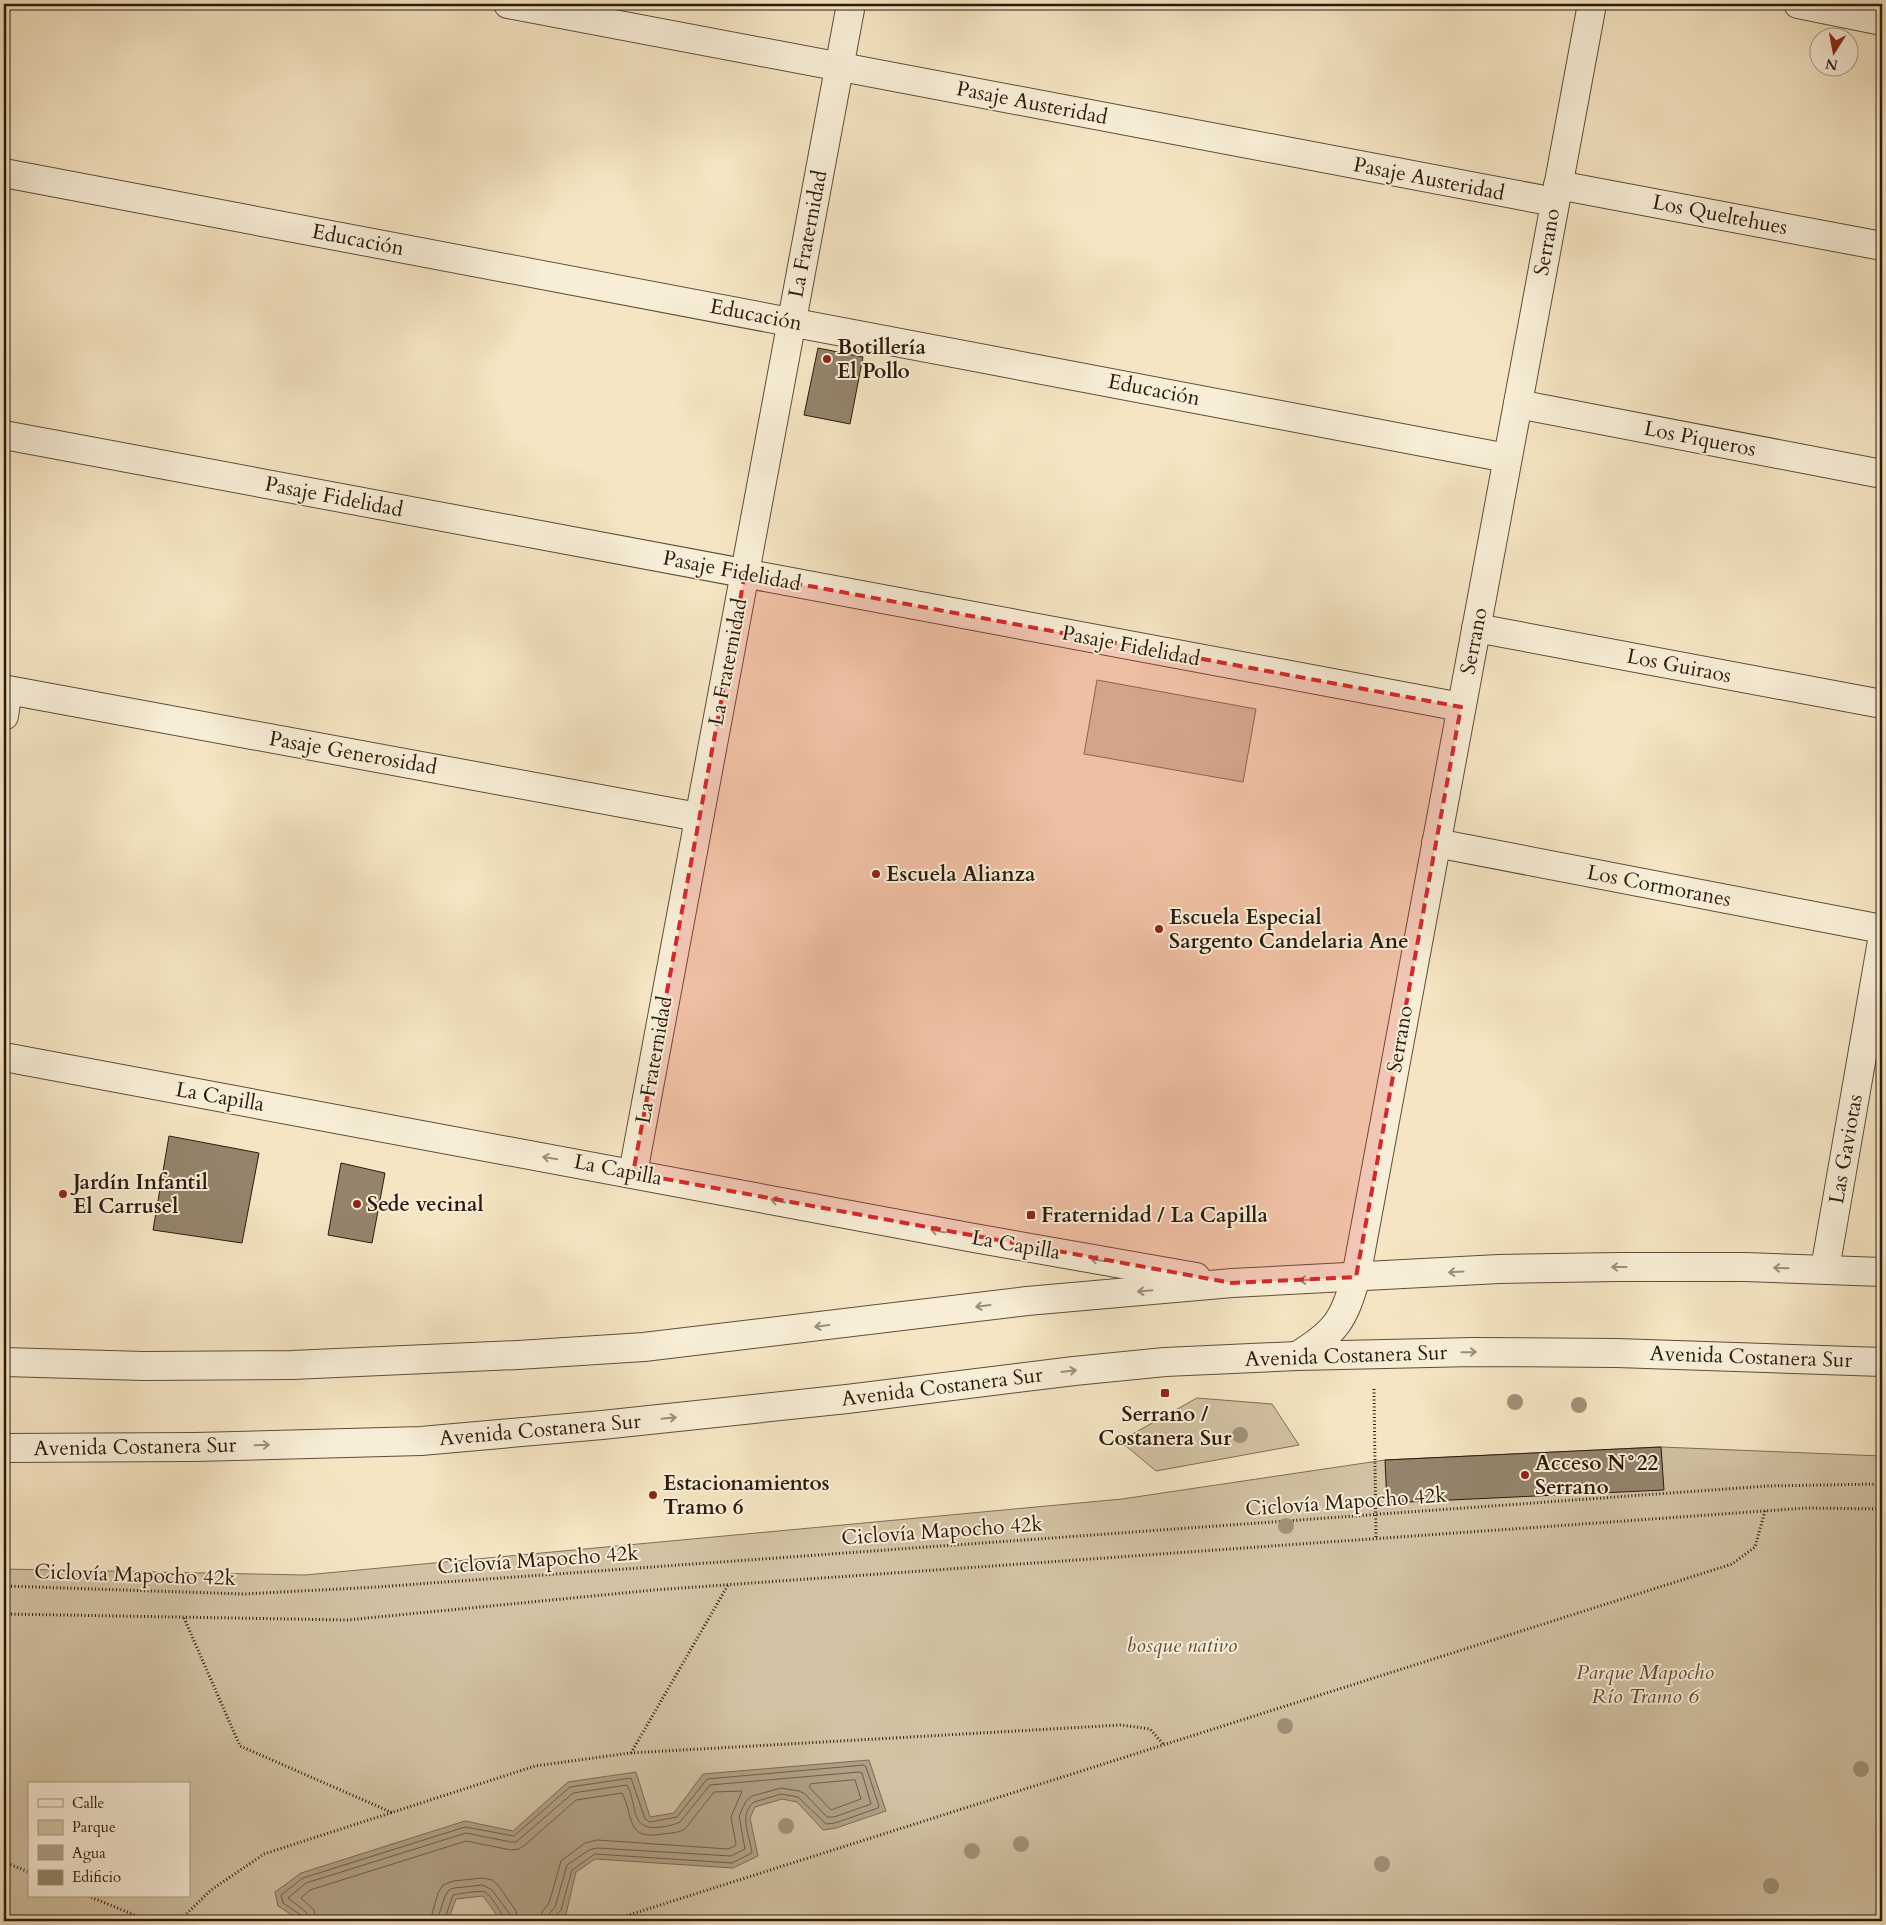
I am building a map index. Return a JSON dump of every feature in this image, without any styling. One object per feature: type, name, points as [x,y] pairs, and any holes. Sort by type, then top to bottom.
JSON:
[{"type":"street","name":"Pasaje Austeridad","points":[[508,4],[840,67],[1556,194]]},
{"type":"street","name":"La Fraternidad","points":[[633,1173],[851,4]]},
{"type":"street","name":"Serrano","points":[[1297,1356],[1325,1337],[1341,1318],[1356,1278],[1592,4]]},
{"type":"street","points":[[1798,4],[1882,21]]},
{"type":"street","name":"Educación","points":[[4,173],[1507,458]]},
{"type":"street","name":"Los Queltehues","points":[[1556,194],[1882,246]]},
{"type":"street","name":"Los Piqueros","points":[[1518,404],[1882,474]]},
{"type":"street","name":"Pasaje Fidelidad","points":[[4,435],[1461,707]]},
{"type":"street","name":"Los Guiraos","points":[[1476,628],[1882,704]]},
{"type":"street","name":"Pasaje Generosidad","points":[[6,703],[698,817]]},
{"type":"street","name":"Los Cormoranes","points":[[1436,843],[1882,929]]},
{"type":"street","name":"Las Gaviotas","points":[[1824,1269],[1882,940]]},
{"type":"street","name":"La Capilla","points":[[4,1057],[974,1238],[1232,1283]]},
{"type":"street","points":[[4,1362],[144,1366],[292,1365],[518,1355],[644,1347],[1027,1301],[1232,1283],[1499,1269],[1618,1267],[1824,1269],[1882,1272]]},
{"type":"street","name":"Avenida Costanera Sur","points":[[4,1448],[195,1448],[421,1441],[602,1425],[846,1399],[1074,1370],[1165,1362],[1297,1356],[1473,1352],[1617,1353],[1882,1362]]},
{"type":"path","points":[[1374,1386],[1376,1539]]},
{"type":"path","name":"Ciclovía Mapocho 42k","points":[[4,1586],[244,1594],[339,1589],[1767,1486],[1882,1484]]},
{"type":"path","points":[[4,1614],[347,1620],[654,1590],[1807,1508],[1882,1509]]},
{"type":"path","points":[[610,1921],[1732,1564],[1756,1547],[1765,1511]]},
{"type":"path","points":[[630,1754],[728,1585]]},
{"type":"path","points":[[184,1617],[240,1746],[393,1813]]},
{"type":"path","points":[[179,1921],[210,1890],[264,1854],[536,1766],[630,1754],[1121,1725],[1150,1729],[1164,1745]]},
{"type":"path","points":[[4,1862],[28,1872]]},
{"type":"path","points":[[93,1898],[149,1921]]},
{"type":"highlighted area","points":[[745,574],[1461,707],[1356,1277],[1232,1283],[633,1173]]},
{"type":"green space","points":[[1097,680],[1256,709],[1243,782],[1084,754]]},
{"type":"green space","points":[[1197,1398],[1272,1404],[1299,1445],[1156,1471],[1120,1441]]},
{"type":"green space","name":"Parque Mapocho Río Tramo 6","points":[[1661,1447],[1882,1456],[1882,1921],[4,1921],[4,1569],[305,1575],[1122,1499],[1385,1460]]},
{"type":"water","points":[[869,1760],[886,1811],[836,1828],[823,1830],[797,1802],[782,1799],[755,1807],[750,1818],[758,1856],[733,1868],[595,1859],[576,1872],[566,1914],[557,1921],[501,1921],[483,1896],[456,1899],[448,1921],[301,1921],[278,1906],[275,1892],[301,1873],[465,1821],[513,1831],[568,1782],[636,1772],[650,1817],[674,1813],[703,1774]]},
{"type":"building","points":[[818,348],[863,357],[850,424],[804,415]]},
{"type":"building","points":[[169,1136],[259,1153],[242,1243],[153,1230]]},
{"type":"building","name":"Sede vecinal","points":[[341,1163],[385,1173],[372,1243],[328,1235]]},
{"type":"building","name":"Acceso N°22 Serrano","points":[[1661,1447],[1664,1490],[1387,1503],[1385,1460]]},
{"type":"place","name":"Botillería El Pollo","points":[[827,359]]},
{"type":"place","name":"Escuela Alianza","points":[[876,874]]},
{"type":"place","name":"Escuela Especial Sargento Candelaria Ane","points":[[1159,929]]},
{"type":"place","name":"Jardín Infantil El Carrusel","points":[[63,1194]]},
{"type":"place","name":"Sede vecinal","points":[[357,1204]]},
{"type":"place","name":"Fraternidad / La Capilla","points":[[1031,1215]]},
{"type":"place","name":"Serrano / Costanera Sur","points":[[1165,1393]]},
{"type":"place","name":"Acceso N°22 Serrano","points":[[1525,1475]]},
{"type":"place","name":"Estacionamientos Tramo 6","points":[[653,1495]]},
{"type":"park label","name":"bosque nativo","points":[[1182,1645]]}]
